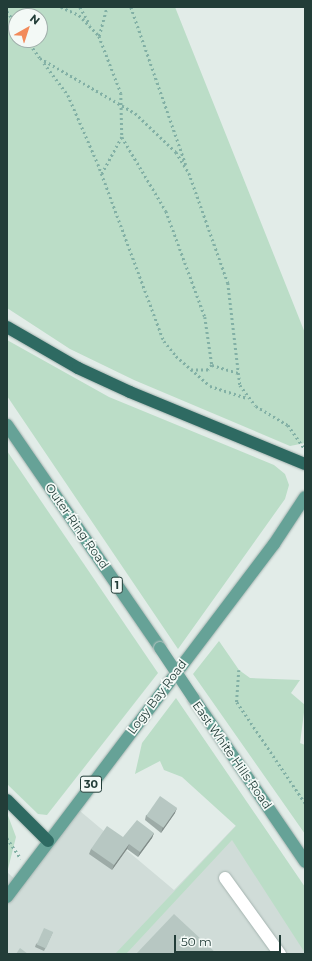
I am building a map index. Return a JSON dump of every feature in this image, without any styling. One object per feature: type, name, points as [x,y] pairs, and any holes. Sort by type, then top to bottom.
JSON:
[{"type":"highway","points":[[7,327],[78,368],[130,392],[305,464]]},
{"type":"highway","points":[[7,800],[48,841]]},
{"type":"main road","name":"Outer Ring Road","points":[[7,425],[160,648]]},
{"type":"main road","name":"Logy Bay Road","points":[[7,897],[274,544],[305,496]]},
{"type":"main road","name":"East White Hills Road","points":[[160,648],[305,862]]},
{"type":"lane","points":[[226,878],[280,954]]},
{"type":"path","points":[[61,7],[92,26]]},
{"type":"path","points":[[80,7],[99,36],[124,106],[122,137],[102,174]]},
{"type":"path","points":[[99,36],[107,7]]},
{"type":"path","points":[[131,7],[228,283],[240,385],[248,398]]},
{"type":"path","points":[[33,48],[68,95],[102,174],[164,341],[190,370],[210,386],[248,398],[288,425],[305,449]]},
{"type":"path","points":[[40,58],[124,106],[176,152],[189,173]]},
{"type":"path","points":[[122,137],[150,181],[178,237],[205,317],[212,365],[208,370],[190,370]]},
{"type":"path","points":[[212,365],[238,372]]},
{"type":"path","points":[[239,670],[237,702],[305,803]]},
{"type":"path","points":[[7,838],[27,870]]},
{"type":"shaded area","points":[[74,806],[174,890],[244,817],[305,907],[305,954],[7,954],[7,872],[18,882]]},
{"type":"green space","points":[[7,7],[175,7],[305,333],[305,443],[290,446],[134,380],[70,349],[7,308]]},
{"type":"green space","points":[[7,340],[109,397],[274,465],[285,474],[289,485],[285,499],[178,649],[7,396]]},
{"type":"green space","points":[[7,451],[158,673],[47,815],[38,814],[7,784]]},
{"type":"green space","points":[[219,641],[239,670],[250,678],[300,680],[291,693],[305,705],[300,743],[305,745],[305,834],[193,674]]},
{"type":"green space","points":[[176,698],[305,887],[305,953],[232,840],[126,954],[115,954],[236,826],[182,777],[164,770],[160,761],[135,774],[142,743]]},
{"type":"green space","points":[[7,813],[16,837],[7,873]]},
{"type":"building","points":[[160,796],[177,808],[163,828],[146,816]]},
{"type":"building","points":[[137,820],[154,833],[140,852],[129,844],[114,865],[91,849],[107,826],[123,837]]},
{"type":"building","points":[[174,914],[217,954],[136,954]]},
{"type":"building","points":[[44,928],[53,932],[46,949],[37,944]]},
{"type":"building","points":[[20,948],[28,954],[16,954]]}]
